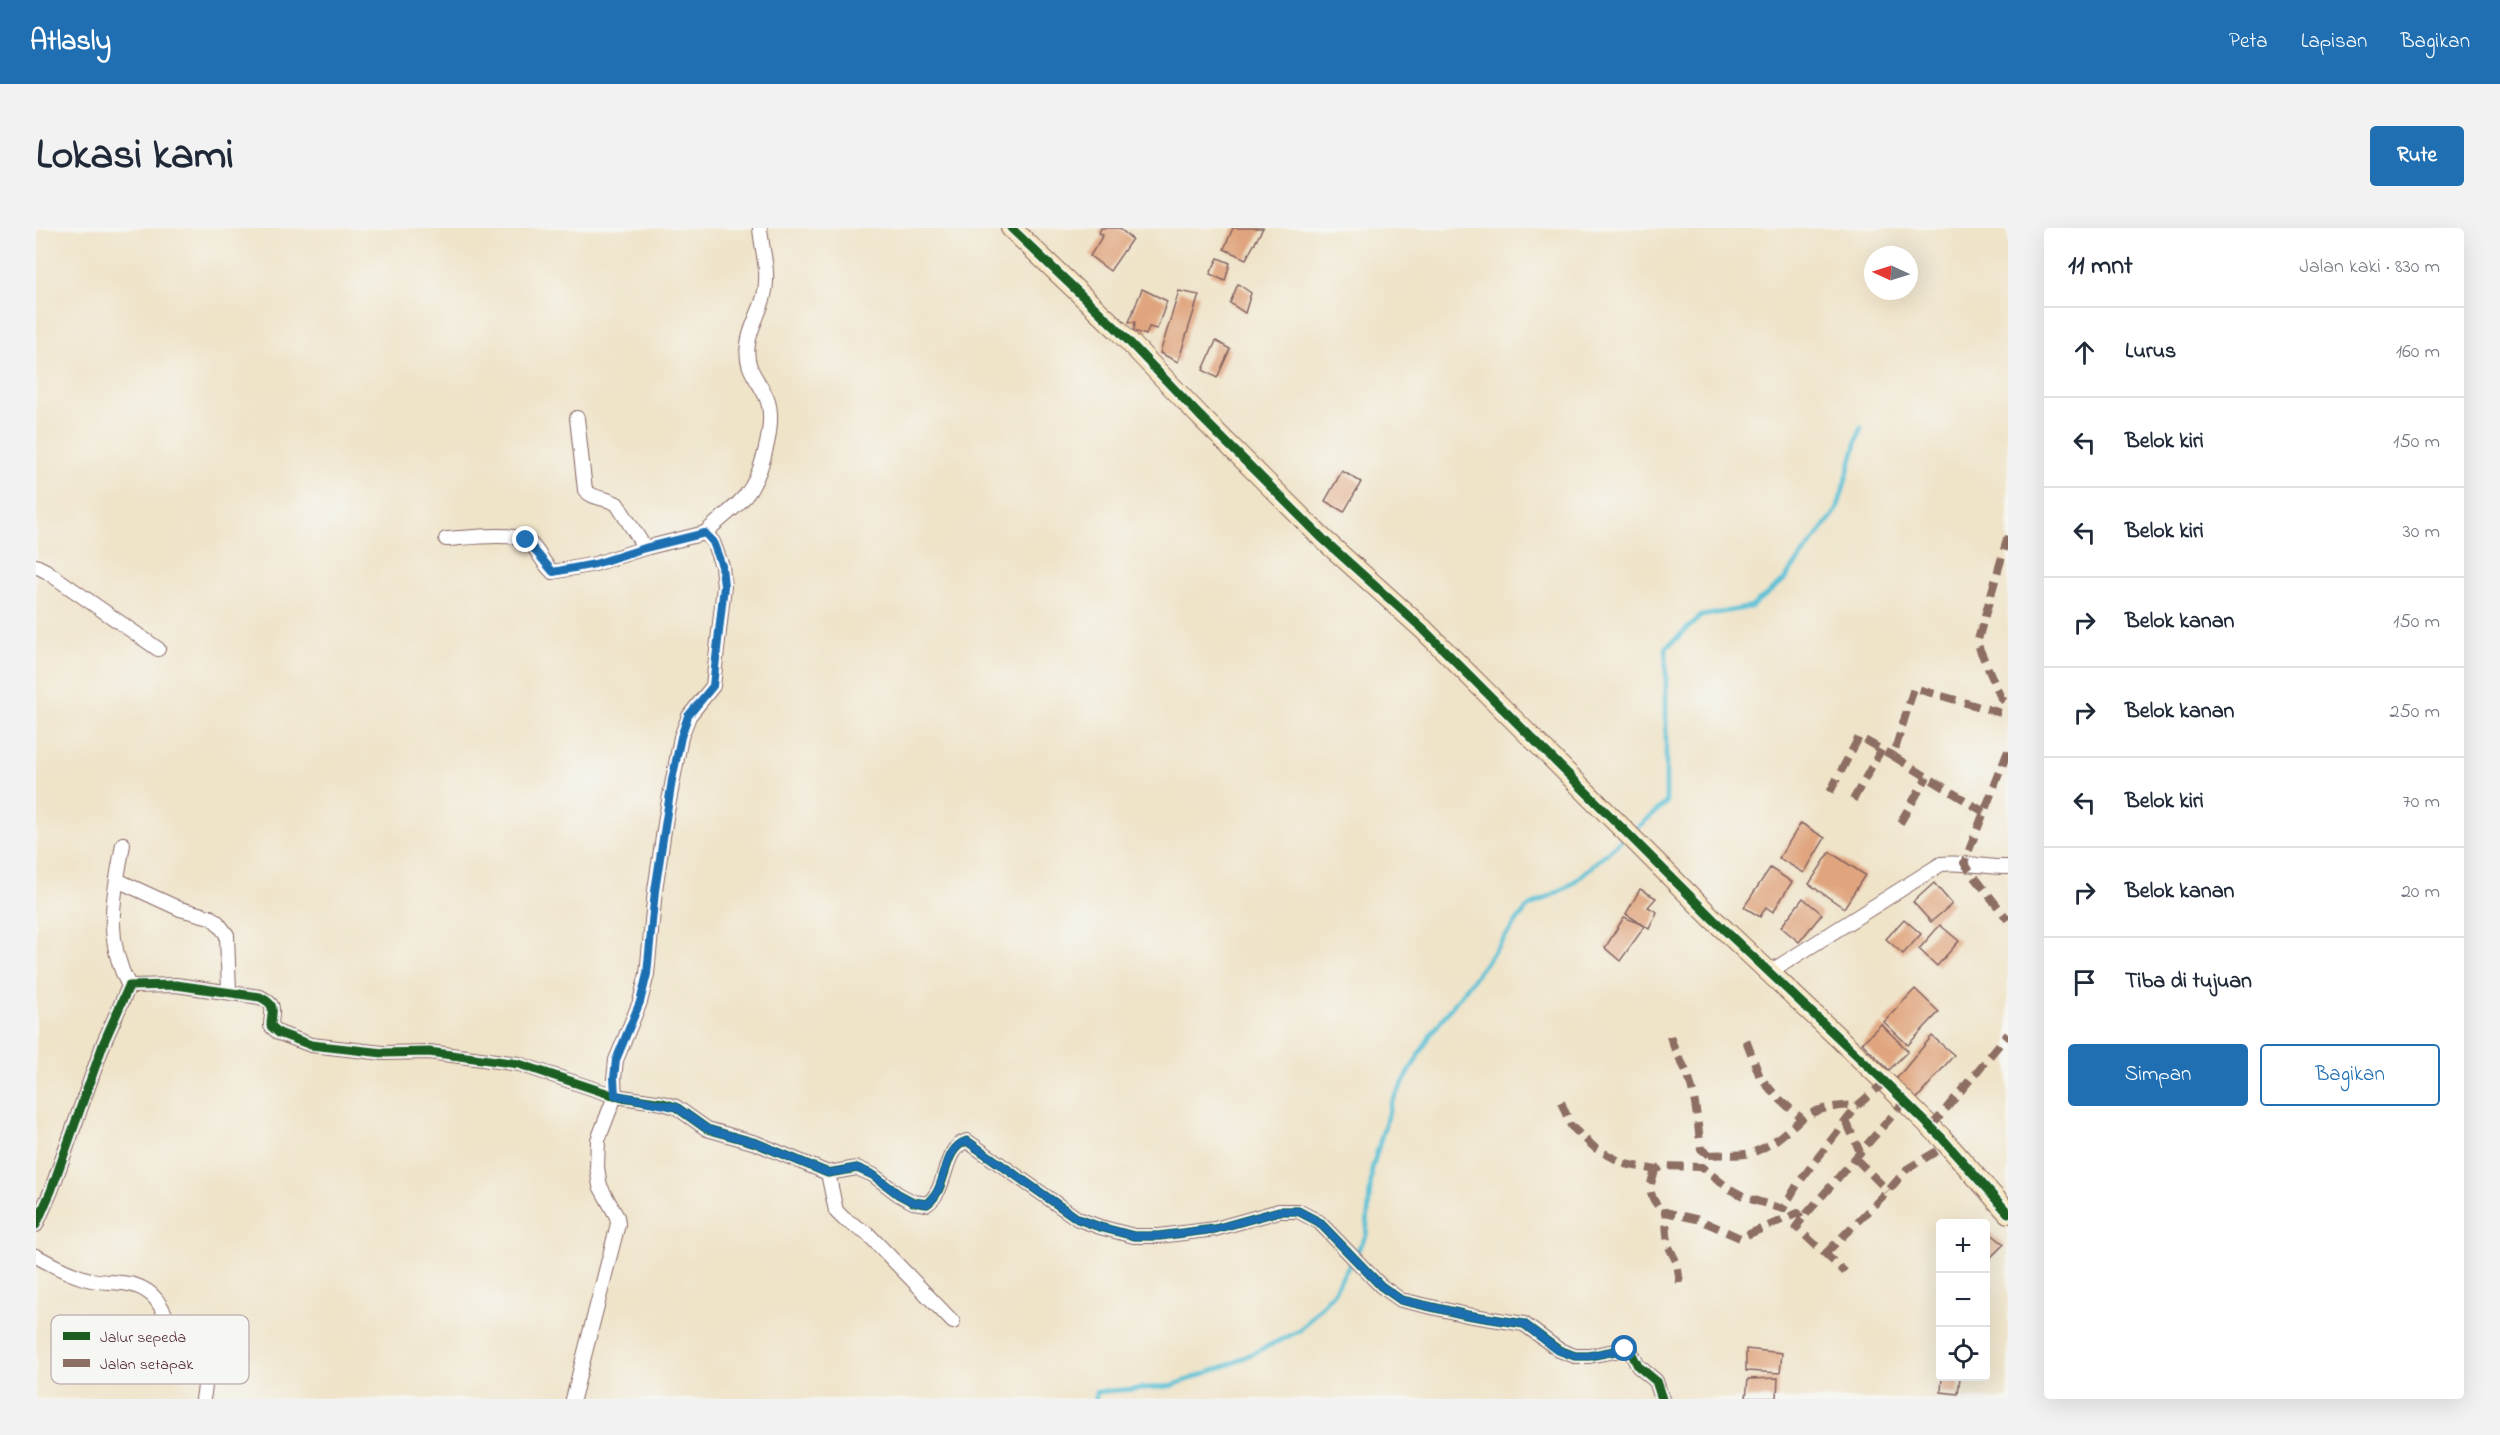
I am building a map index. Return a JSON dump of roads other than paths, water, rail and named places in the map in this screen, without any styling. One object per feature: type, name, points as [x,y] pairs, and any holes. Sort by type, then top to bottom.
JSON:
[{"type":"street","points":[[446,539],[515,537],[526,540],[553,572],[595,564],[645,548],[705,533],[752,487],[761,464],[771,412],[767,397],[753,376],[747,345],[766,282],[767,269],[760,228]]},
{"type":"street","points":[[1011,228],[1117,329],[1323,539],[1493,697],[1636,842],[1941,1137],[2008,1213]]},
{"type":"street","points":[[577,418],[585,490],[591,496],[617,504],[645,548]]},
{"type":"street","points":[[573,1399],[618,1224],[617,1217],[600,1186],[597,1167],[598,1140],[615,1095],[616,1060],[640,1002],[647,974],[657,880],[681,737],[688,716],[713,686],[724,586],[722,566],[713,542],[705,533]]},
{"type":"street","points":[[36,566],[158,650]]},
{"type":"street","points":[[36,1225],[51,1191],[104,1042],[129,986],[118,963],[111,925],[123,844]]},
{"type":"street","points":[[1770,972],[1941,864],[1954,862],[1984,867],[2008,867]]},
{"type":"street","points":[[117,880],[180,909],[210,917],[218,922],[227,935],[229,992]]},
{"type":"street","points":[[129,986],[176,985],[260,997],[269,1001],[274,1010],[272,1026],[279,1033],[311,1045],[383,1053],[429,1052],[519,1064],[615,1095],[676,1107],[707,1129],[756,1143],[828,1173],[857,1168],[873,1175],[913,1202],[927,1204],[932,1200],[945,1177],[955,1148],[967,1141],[1078,1219],[1134,1236],[1159,1236],[1215,1229],[1279,1211],[1298,1211],[1319,1222],[1381,1286],[1401,1300],[1467,1315],[1524,1324],[1558,1350],[1575,1356],[1630,1350],[1638,1366],[1656,1381],[1662,1399]]},
{"type":"street","points":[[828,1173],[836,1211],[843,1219],[868,1234],[953,1322]]},
{"type":"street","points":[[36,1256],[89,1280],[128,1283],[143,1287],[154,1296],[166,1315]]},
{"type":"street","points":[[203,1399],[206,1384]]},
{"type":"waterway","points":[[1633,831],[1666,803],[1666,648],[1701,616],[1751,607],[1783,581],[1837,510],[1861,427]]},
{"type":"waterway","points":[[1096,1399],[1096,1392],[1171,1386],[1233,1363],[1299,1331],[1333,1293],[1366,1236],[1372,1169],[1391,1104],[1431,1034],[1527,908],[1569,886],[1624,838]]}]
